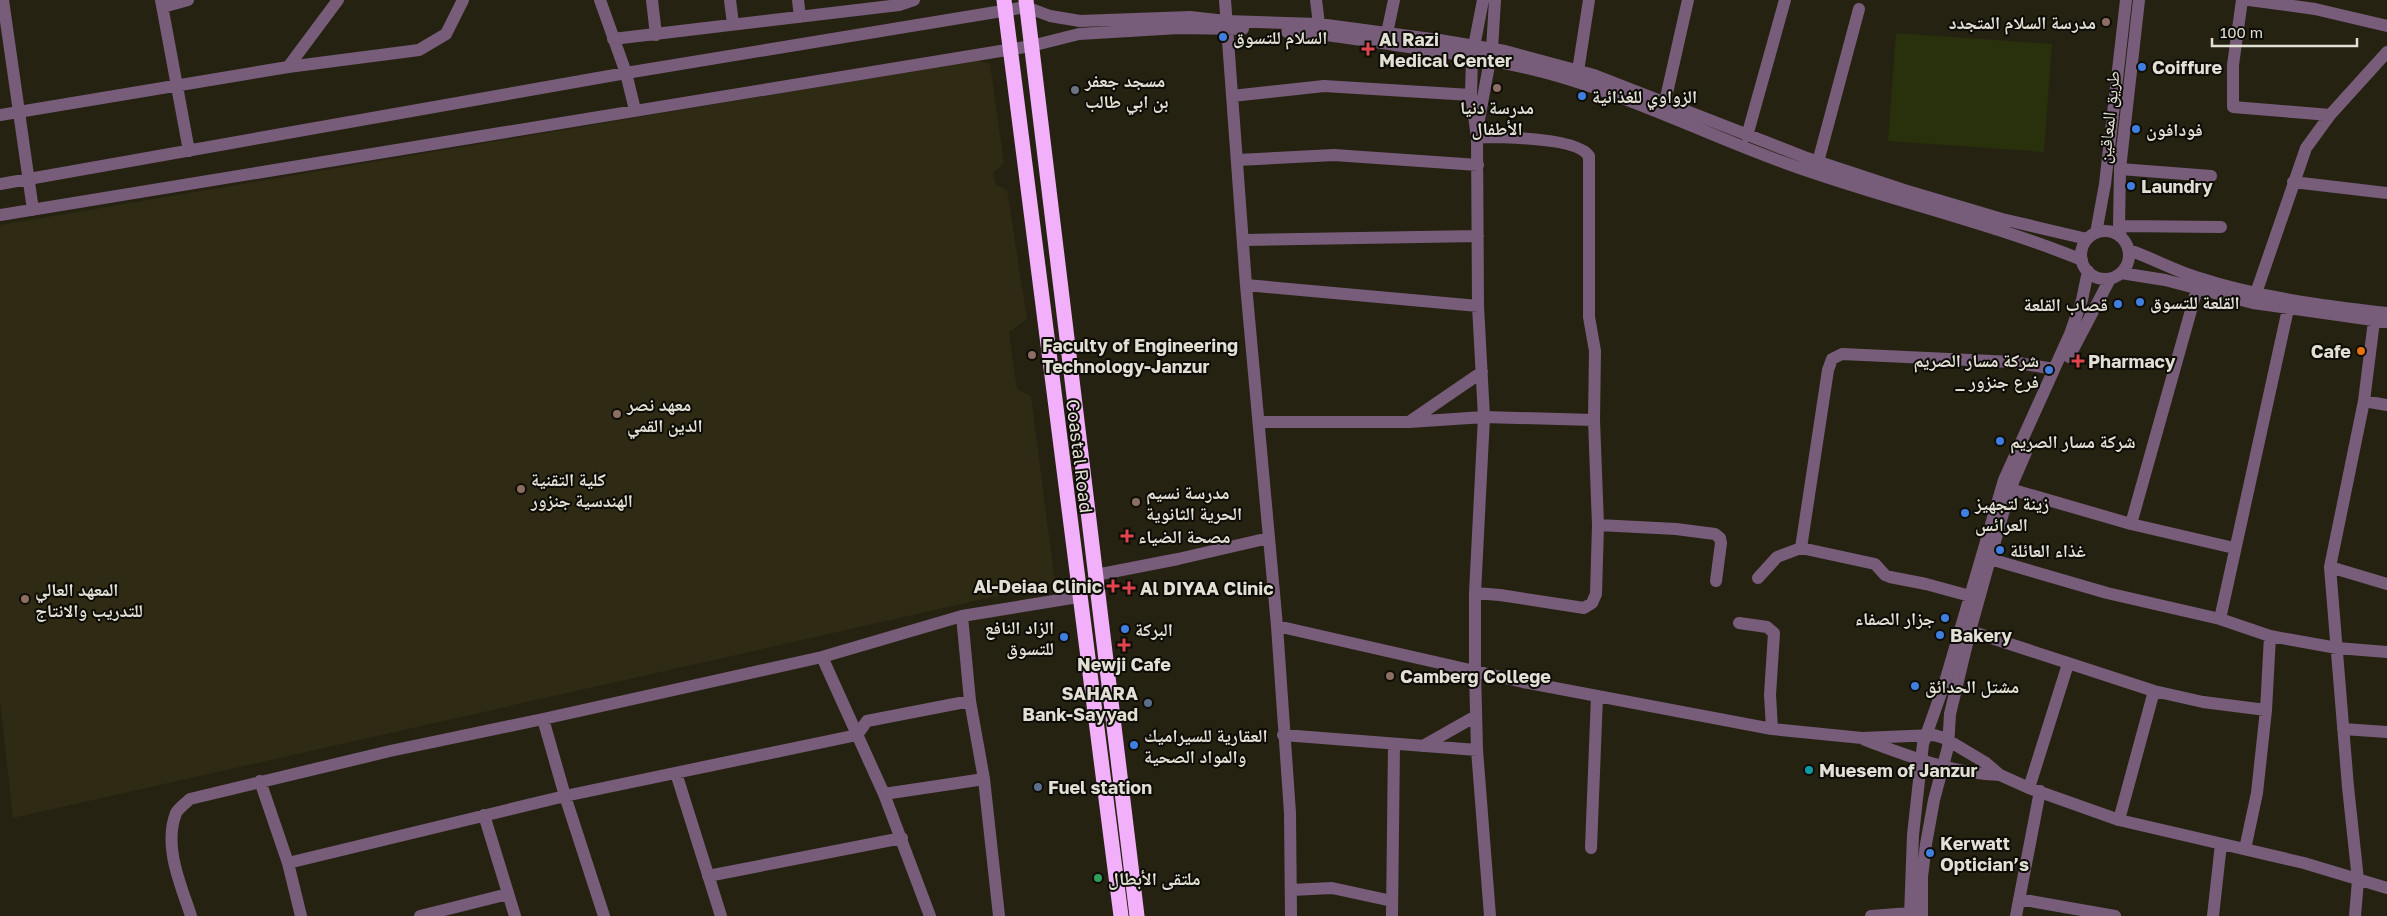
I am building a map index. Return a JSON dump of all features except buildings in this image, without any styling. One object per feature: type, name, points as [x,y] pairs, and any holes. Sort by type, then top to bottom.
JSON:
[{"type":"highway","name":"Coastal Road","points":[[1026,3],[1137,916]]},
{"type":"highway","name":"Coastal Road","points":[[1004,4],[1078,597],[1121,916]]},
{"type":"street","points":[[3,0],[17,112],[33,210]]},
{"type":"street","points":[[188,0],[162,4],[189,150]]},
{"type":"street","points":[[288,67],[338,0]]},
{"type":"street","points":[[0,115],[288,67],[419,50],[446,34],[463,0]]},
{"type":"street","points":[[600,0],[626,73],[634,110]]},
{"type":"street","points":[[652,0],[656,35]]},
{"type":"street","points":[[730,0],[733,24]]},
{"type":"street","points":[[798,0],[800,17]]},
{"type":"street","points":[[613,39],[800,17],[871,4],[899,5],[914,0]]},
{"type":"street","points":[[1225,0],[1246,285],[1277,626],[1283,735],[1290,813],[1291,916]]},
{"type":"street","points":[[1316,0],[1319,24]]},
{"type":"street","points":[[1387,33],[1394,0]]},
{"type":"street","points":[[1483,0],[1474,51],[1471,95],[1478,165],[1478,306],[1484,417],[1475,593],[1475,671],[1477,750],[1490,916]]},
{"type":"street","points":[[1476,135],[1491,55],[1495,0]]},
{"type":"street","points":[[1578,71],[1589,0]]},
{"type":"street","points":[[1665,102],[1688,0]]},
{"type":"street","points":[[1747,136],[1785,0]]},
{"type":"street","name":"طريق المعاقين","points":[[2092,236],[2105,184],[2126,0]]},
{"type":"street","name":"طريق المعاقين","points":[[2120,232],[2120,169],[2139,0]]},
{"type":"street","points":[[2242,0],[2233,65],[2232,107],[2330,115]]},
{"type":"street","points":[[2250,0],[2315,9],[2387,26]]},
{"type":"street","points":[[0,184],[1004,4],[1026,3],[1050,16],[1080,21],[1190,16],[1226,25],[1474,51]]},
{"type":"street","points":[[1818,162],[1859,9]]},
{"type":"street","points":[[0,215],[1031,46],[1079,34],[1226,25],[1319,24],[1387,33],[1578,71],[1665,102],[1747,136],[1818,162],[2002,219],[2092,236],[2110,231],[2220,227]]},
{"type":"street","points":[[2256,293],[2306,148],[2330,115],[2387,52]]},
{"type":"street","points":[[1491,55],[1648,107],[1789,165],[2031,240],[2084,266],[2098,278],[2116,276],[2165,280],[2288,309],[2387,322]]},
{"type":"street","points":[[1232,96],[1324,86],[1471,95]]},
{"type":"street","points":[[1475,593],[1588,607],[1596,594],[1598,525],[1594,420],[1595,351],[1589,317],[1589,156],[1582,148],[1565,144],[1476,135]]},
{"type":"street","points":[[1237,160],[1334,155],[1478,165]]},
{"type":"street","points":[[2120,169],[2211,176]]},
{"type":"street","points":[[2293,182],[2387,193]]},
{"type":"street","points":[[1914,915],[1922,877],[1926,844],[1949,741],[1950,714],[1970,631],[2010,489],[2047,402],[2074,346],[2116,276],[2128,262],[2129,250],[2120,232]]},
{"type":"street","points":[[1243,240],[1478,236]]},
{"type":"street","points":[[1914,915],[1912,834],[1921,758],[1927,734],[1945,682],[2004,480],[2054,369],[2082,300],[2084,266],[2081,253],[2092,236]]},
{"type":"street","points":[[2129,250],[2195,277],[2256,293],[2332,307],[2387,313]]},
{"type":"street","points":[[1246,285],[1478,306]]},
{"type":"street","points":[[2131,524],[2197,289]]},
{"type":"street","points":[[2220,620],[2234,548],[2288,309]]},
{"type":"street","points":[[2355,916],[2358,880],[2330,567],[2364,401],[2374,321]]},
{"type":"street","points":[[1801,548],[1828,370],[1832,359],[1842,354],[2013,362],[2054,369]]},
{"type":"street","points":[[1409,422],[1482,372]]},
{"type":"street","points":[[2364,401],[2387,405]]},
{"type":"street","points":[[1259,422],[1409,422],[1484,417],[1594,420]]},
{"type":"street","points":[[2010,489],[2131,524],[2234,548]]},
{"type":"street","points":[[1598,525],[1676,529],[1715,534],[1720,538],[1721,543],[1716,581]]},
{"type":"street","points":[[1096,575],[1178,559],[1269,538]]},
{"type":"street","points":[[1758,578],[1777,557],[1801,548],[1875,564],[1885,575],[1890,577],[1926,584],[1970,596]]},
{"type":"street","points":[[1990,559],[2107,593],[2220,620],[2270,636],[2337,648],[2387,652]]},
{"type":"street","points":[[2330,567],[2387,584]]},
{"type":"street","points":[[191,916],[174,864],[172,839],[177,812],[190,799],[390,750],[543,719],[822,657],[962,616],[1078,597]]},
{"type":"street","points":[[962,616],[970,701],[984,780],[999,916]]},
{"type":"street","points":[[1739,623],[1771,628],[1774,633],[1770,695],[1772,729]]},
{"type":"street","points":[[1277,626],[1475,671],[1772,729],[1862,738],[1927,734],[1949,741],[1986,763],[2000,775],[2034,790],[2119,820],[2304,863],[2387,888]]},
{"type":"street","points":[[1970,631],[2154,691],[2204,702],[2266,710]]},
{"type":"street","points":[[2245,849],[2258,793],[2266,710],[2270,636]]},
{"type":"street","points":[[822,657],[884,794],[930,916]]},
{"type":"street","points":[[2016,916],[2034,790],[2068,664]]},
{"type":"street","points":[[2119,820],[2154,691]]},
{"type":"street","points":[[1590,848],[1597,696]]},
{"type":"street","points":[[288,863],[565,796],[857,735],[867,721],[970,701]]},
{"type":"street","points":[[1422,746],[1476,716]]},
{"type":"street","points":[[543,719],[565,796],[604,916]]},
{"type":"street","points":[[2343,729],[2387,732]]},
{"type":"street","points":[[1283,735],[1477,750]]},
{"type":"street","points":[[1862,738],[1943,766],[1981,775],[2000,775]]},
{"type":"street","points":[[1392,916],[1394,744]]},
{"type":"street","points":[[676,773],[721,916]]},
{"type":"street","points":[[884,794],[984,780]]},
{"type":"street","points":[[260,781],[288,863],[302,916]]},
{"type":"street","points":[[484,815],[515,916]]},
{"type":"street","points":[[708,876],[902,838]]},
{"type":"street","points":[[2213,916],[2221,844]]},
{"type":"street","points":[[1291,890],[1332,888],[1392,901]]},
{"type":"street","points":[[420,916],[508,894]]},
{"type":"street","points":[[2019,899],[2115,916]]},
{"type":"street","points":[[1871,916],[1914,915]]},
{"type":"shaded area","name":"كلية التقنية الهندسية جنزور","points":[[977,60],[990,64],[1004,163],[993,173],[996,185],[1007,190],[1027,319],[1009,332],[1017,389],[1031,396],[1055,583],[13,818],[0,700],[0,225]]},
{"type":"green space","points":[[1896,33],[2052,44],[2044,152],[1888,141]]},
{"type":"place","name":"مدرسة السلام المتجدد","points":[[2106,22]]},
{"type":"place","name":"السلام للتسوق","points":[[1223,37]]},
{"type":"place","name":"Al Razi Medical Center","points":[[1368,49]]},
{"type":"place","name":"Coiffure","points":[[2142,67]]},
{"type":"place","name":"مدرسة دنيا الأطفال","points":[[1497,88]]},
{"type":"place","name":"مسجد جعفر بن ابي طالب","points":[[1075,90]]},
{"type":"place","name":"الزواوي للغذائية","points":[[1582,96]]},
{"type":"place","name":"فودافون","points":[[2136,129]]},
{"type":"place","name":"Laundry","points":[[2131,186]]},
{"type":"place","name":"القلعة للتسوق","points":[[2140,302]]},
{"type":"place","name":"قصاب القلعة","points":[[2118,304]]},
{"type":"place","name":"Cafe","points":[[2361,351]]},
{"type":"place","name":"Faculty of Engineering Technology-Janzur","points":[[1032,355]]},
{"type":"place","name":"Pharmacy","points":[[2078,361]]},
{"type":"place","name":"شركة مسار الصريم _ فرع جنزور","points":[[2049,370]]},
{"type":"place","name":"معهد نصر الدين القمي","points":[[617,414]]},
{"type":"place","name":"شركة مسار الصريم","points":[[2000,441]]},
{"type":"place","name":"كلية التقنية الهندسية جنزور","points":[[521,489]]},
{"type":"place","name":"مدرسة نسيم الحرية الثانوية","points":[[1136,502]]},
{"type":"place","name":"زينة لتجهيز العرائس","points":[[1965,513]]},
{"type":"place","name":"مصحة الضياء","points":[[1127,536]]},
{"type":"place","name":"غذاء العائلة","points":[[2000,550]]},
{"type":"place","name":"Al-Deiaa Clinic","points":[[1113,586]]},
{"type":"place","name":"Al DIYAA Clinic","points":[[1129,588]]},
{"type":"place","name":"المعهد العالي للتدريب والانتاج","points":[[25,599]]},
{"type":"place","name":"جزار الصفاء","points":[[1945,618]]},
{"type":"place","name":"البركة","points":[[1125,629]]},
{"type":"place","name":"Bakery","points":[[1940,635]]},
{"type":"place","name":"الزاد النافع للتسوق","points":[[1064,637]]},
{"type":"place","name":"Newji Cafe","points":[[1124,645]]},
{"type":"place","name":"Camberg College","points":[[1390,676]]},
{"type":"place","name":"مشتل الحدائق","points":[[1915,686]]},
{"type":"place","name":"SAHARA Bank-Sayyad","points":[[1148,703]]},
{"type":"place","name":"العقارية للسيراميك والمواد الصحية","points":[[1134,745]]},
{"type":"place","name":"Muesem of Janzur","points":[[1809,770]]},
{"type":"place","name":"Fuel station","points":[[1038,787]]},
{"type":"place","name":"Kerwatt Optician’s","points":[[1930,853]]},
{"type":"place","name":"ملتقى الأبطال","points":[[1098,878]]}]
